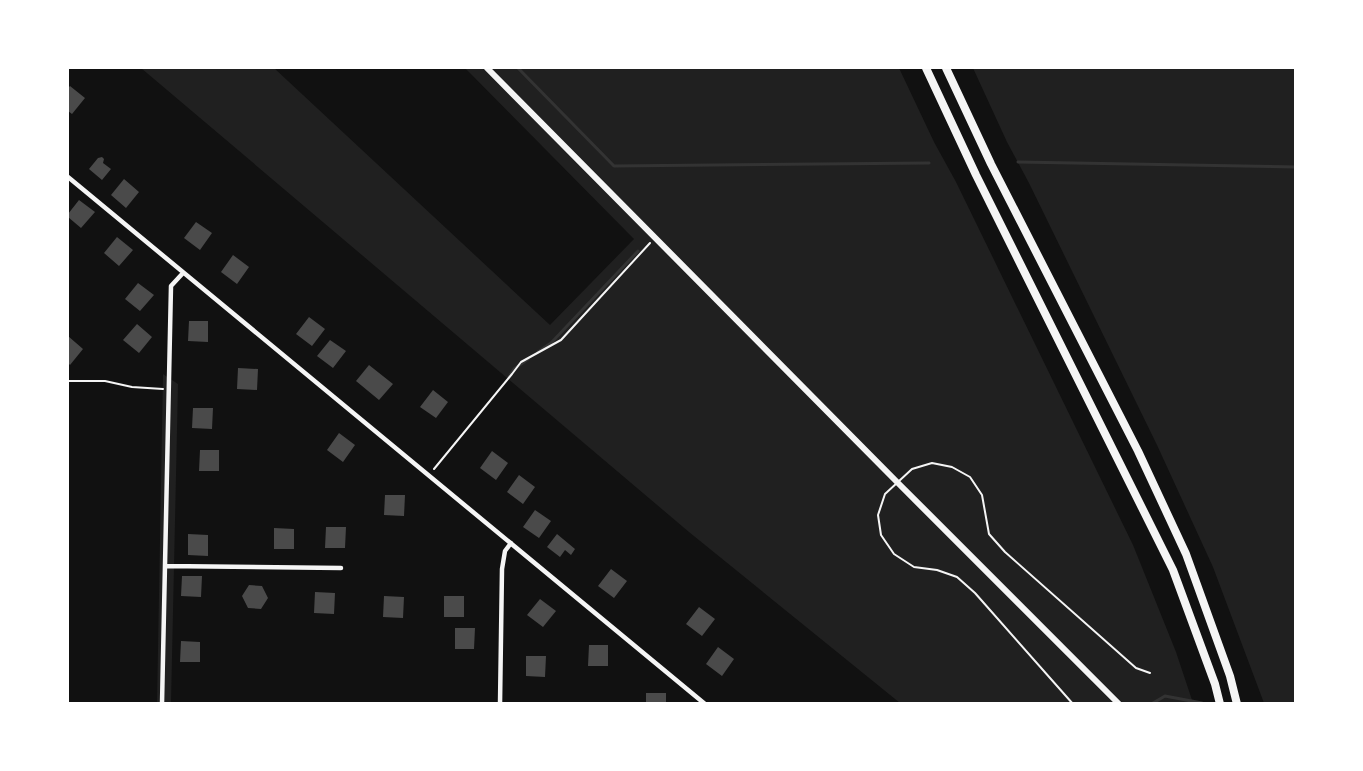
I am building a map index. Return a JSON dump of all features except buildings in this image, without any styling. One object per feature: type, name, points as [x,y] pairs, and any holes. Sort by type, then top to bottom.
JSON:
[{"type":"highway","points":[[926,68],[981,185],[1173,570],[1215,684],[1220,704]]},
{"type":"highway","points":[[946,68],[991,164],[1138,451],[1186,554],[1230,676],[1237,704]]},
{"type":"street","points":[[487,68],[1119,704]]},
{"type":"street","points":[[68,177],[705,704]]},
{"type":"street","points":[[162,704],[171,286],[183,273]]},
{"type":"street","points":[[500,704],[502,569],[505,551],[511,543]]},
{"type":"street","points":[[165,566],[341,568]]},
{"type":"lane","points":[[1073,704],[975,593],[957,577],[937,570],[914,567],[894,554],[880,535],[878,514],[885,494],[912,469],[932,463],[951,466],[970,477],[982,495],[989,534],[1005,552],[1136,668],[1150,673]]},
{"type":"path","points":[[428,476],[521,362],[561,340],[655,237]]},
{"type":"path","points":[[68,381],[105,381],[132,387],[169,390]]},
{"type":"shaded area","points":[[141,68],[274,68],[550,325],[634,239],[465,68],[899,68],[1133,545],[1176,652],[1193,703],[900,703],[689,532]]},
{"type":"shaded area","points":[[973,68],[1295,68],[1295,703],[1264,703],[1213,567],[1157,445],[1007,142]]},
{"type":"shaded area","points":[[163,374],[178,384],[171,703],[157,704]]},
{"type":"waterway","points":[[518,68],[614,166],[929,163]]},
{"type":"waterway","points":[[1018,162],[1296,167]]},
{"type":"waterway","points":[[538,352],[551,343],[638,251]]},
{"type":"waterway","points":[[509,377],[514,369],[528,359]]},
{"type":"waterway","points":[[1153,703],[1165,696],[1202,703]]}]
